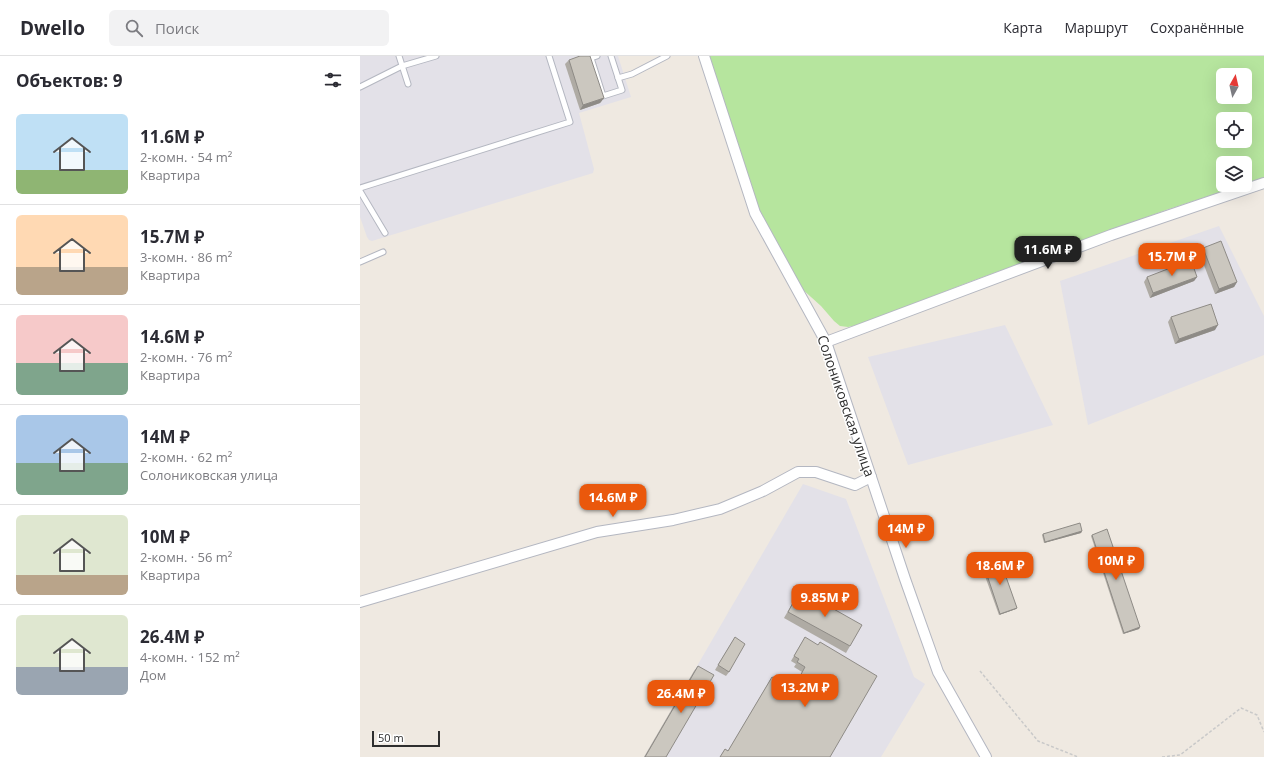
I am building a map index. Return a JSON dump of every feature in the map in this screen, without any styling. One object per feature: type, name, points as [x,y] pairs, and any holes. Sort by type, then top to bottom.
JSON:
[{"type":"street","name":"Солониковская улица","points":[[704,56],[755,213],[826,342],[905,580],[938,672],[986,757]]},
{"type":"street","points":[[826,342],[1111,235],[1264,183]]},
{"type":"street","points":[[360,602],[598,532],[696,516],[720,509],[763,491],[798,472],[816,472],[855,485],[871,477]]},
{"type":"lane","points":[[399,56],[408,84]]},
{"type":"lane","points":[[360,87],[402,66],[436,56]]},
{"type":"lane","points":[[385,233],[360,190],[570,122],[549,56]]},
{"type":"lane","points":[[597,56],[591,58],[603,96],[622,90],[611,56]]},
{"type":"lane","points":[[618,78],[632,74],[666,56]]},
{"type":"lane","points":[[360,262],[382,252]]},
{"type":"path","points":[[980,671],[1038,741],[1078,757]]},
{"type":"path","points":[[1162,757],[1180,755],[1241,708],[1257,715],[1264,732]]},
{"type":"shaded area","points":[[360,56],[618,56],[631,97],[579,113],[594,169],[593,173],[372,241],[367,237],[360,217]]},
{"type":"shaded area","points":[[1219,226],[1264,316],[1264,355],[1088,425],[1060,281]]},
{"type":"shaded area","points":[[1005,325],[1053,425],[908,465],[868,357]]},
{"type":"shaded area","points":[[803,484],[846,499],[914,677],[925,684],[881,757],[644,757]]},
{"type":"green space","points":[[709,56],[1264,56],[1264,178],[1252,182],[1252,156],[1216,156],[1216,192],[1221,192],[1166,210],[972,281],[861,324],[848,327],[840,326],[801,288],[760,212]]},
{"type":"building","points":[[580,56],[590,56],[604,98],[583,105],[569,60]]},
{"type":"building","points":[[1221,241],[1237,282],[1219,289],[1203,248]]},
{"type":"building","points":[[1191,260],[1197,277],[1153,293],[1147,277]]},
{"type":"building","points":[[1211,304],[1218,325],[1179,339],[1171,317]]},
{"type":"building","points":[[1080,523],[1082,531],[1045,542],[1043,534]]},
{"type":"building","points":[[1107,529],[1140,627],[1124,633],[1092,535]]},
{"type":"building","points":[[999,557],[1017,608],[1000,614],[983,563]]},
{"type":"building","points":[[800,590],[862,625],[850,646],[788,612]]},
{"type":"building","points":[[735,637],[745,644],[729,672],[718,665]]},
{"type":"building","points":[[805,637],[818,645],[820,642],[877,676],[830,757],[720,757],[725,749],[728,751],[772,677],[793,689],[805,667],[797,662],[799,659],[794,656]]},
{"type":"building","points":[[698,666],[714,675],[666,757],[645,757]]}]
